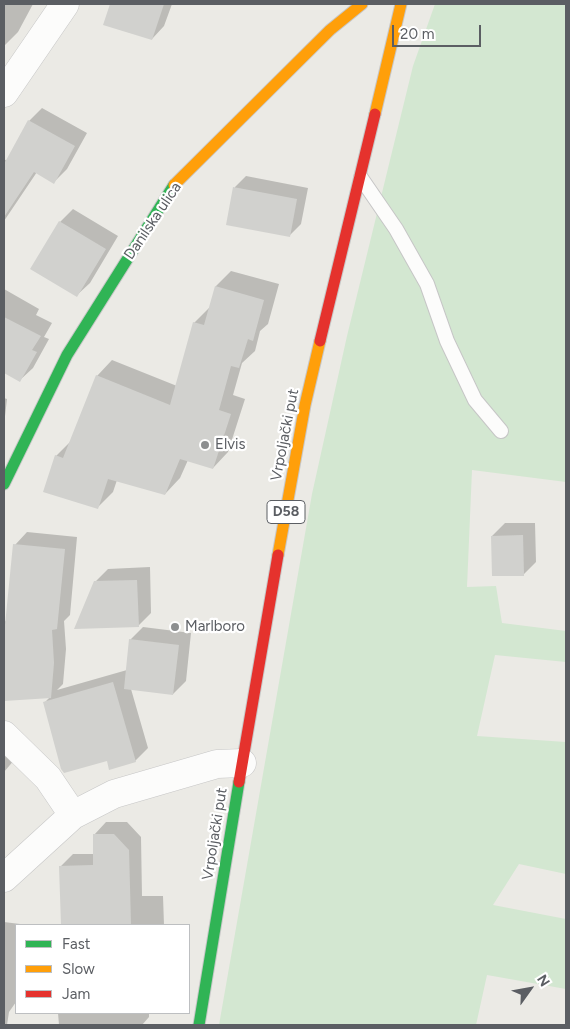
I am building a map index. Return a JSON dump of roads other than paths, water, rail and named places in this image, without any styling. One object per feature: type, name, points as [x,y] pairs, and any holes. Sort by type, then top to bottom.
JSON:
[{"type":"main road","name":"Danilska ulica","points":[[4,484],[67,355],[174,186],[330,30],[362,4]]},
{"type":"main road","name":"Vrpoljački put","points":[[199,1025],[242,763],[305,405],[401,4]]},
{"type":"street","points":[[4,93],[65,4]]},
{"type":"street","points":[[4,735],[48,778],[73,815]]},
{"type":"street","points":[[4,878],[73,815],[114,794],[216,764],[242,763]]},
{"type":"lane","points":[[360,176],[396,230],[426,284],[447,341],[475,400],[501,431]]},
{"type":"place","name":"Elvis","points":[[205,445]]},
{"type":"place","name":"Marlboro","points":[[175,627]]}]
